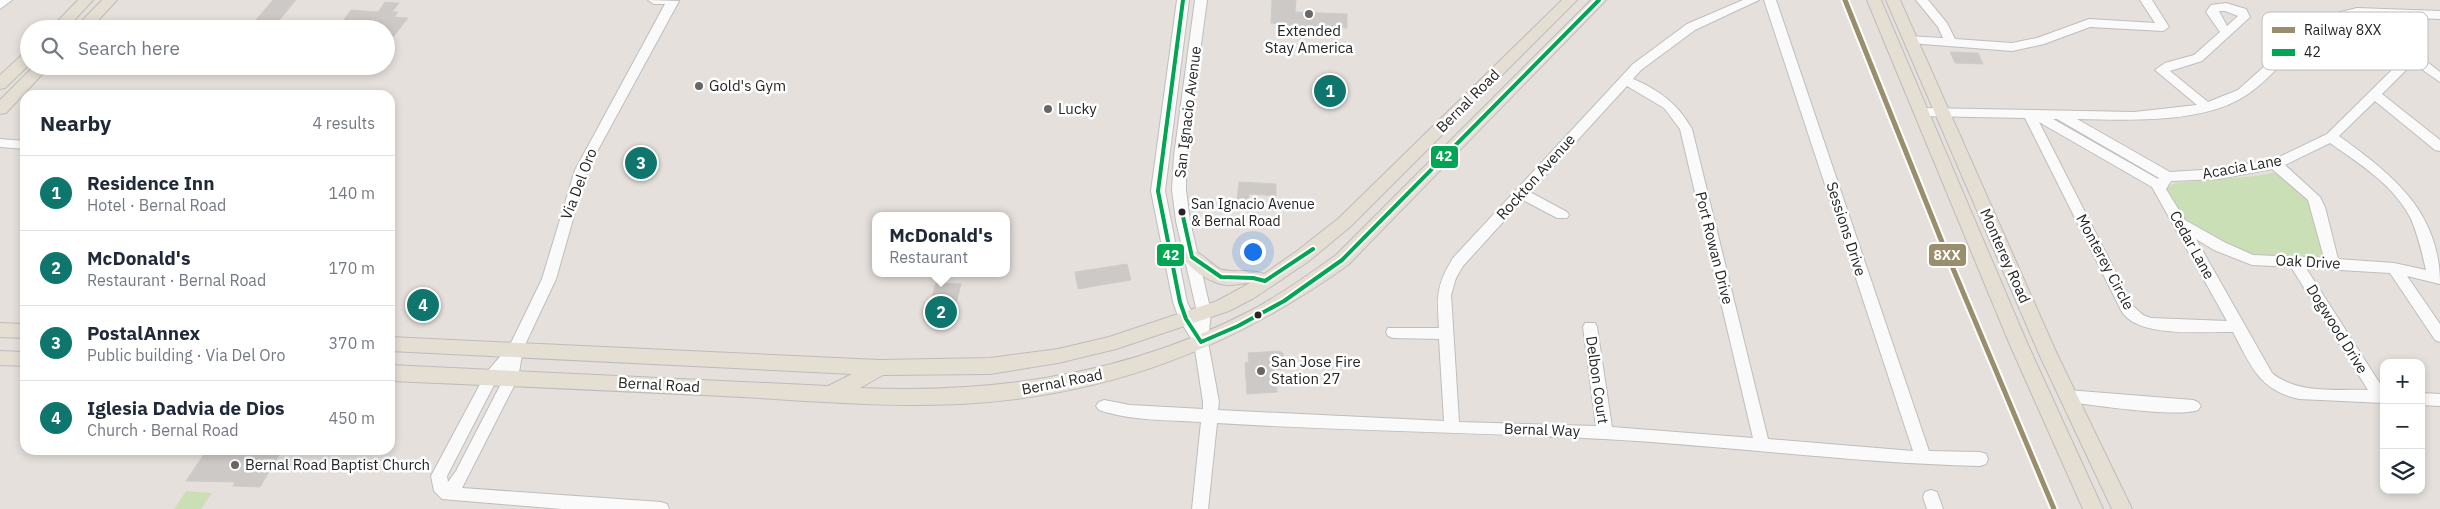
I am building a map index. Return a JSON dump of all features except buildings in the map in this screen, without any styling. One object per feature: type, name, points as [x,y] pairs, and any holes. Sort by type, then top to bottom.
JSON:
[{"type":"main road","points":[[66,20],[86,0]]},
{"type":"main road","points":[[90,20],[110,0]]},
{"type":"main road","name":"Bernal Road","points":[[395,344],[879,368],[961,368],[1031,360],[1109,344],[1186,319],[1240,297],[1303,256],[1345,222],[1570,0]]},
{"type":"main road","name":"Bernal Road","points":[[395,372],[913,397],[1010,392],[1109,372],[1201,342],[1238,326],[1284,301],[1342,260],[1599,0]]},
{"type":"main road","name":"Monterey Road","points":[[1874,0],[2019,345],[2093,509]]},
{"type":"main road","name":"Monterey Road","points":[[1893,0],[2067,396],[2122,509]]},
{"type":"main road","points":[[0,84],[20,65]]},
{"type":"main road","points":[[0,109],[34,75]]},
{"type":"main road","points":[[1192,257],[1213,273],[1226,278],[1251,276],[1266,281]]},
{"type":"main road","points":[[0,330],[20,331]]},
{"type":"main road","points":[[0,358],[20,359]]},
{"type":"main road","points":[[831,394],[852,382],[869,376],[879,368]]},
{"type":"street","points":[[0,5],[6,0]]},
{"type":"street","points":[[654,0],[673,0]]},
{"type":"street","name":"Via Del Oro","points":[[516,349],[491,377],[439,476],[440,486],[448,494],[462,476],[511,378],[516,349],[549,279],[581,170],[673,0]]},
{"type":"street","name":"San Ignacio Avenue","points":[[1183,0],[1172,72],[1158,191],[1167,241],[1186,319],[1201,342]]},
{"type":"street","name":"San Ignacio Avenue","points":[[1200,509],[1211,415],[1201,342],[1204,312],[1183,222],[1179,190],[1180,156],[1201,0]]},
{"type":"street","name":"Rockton Avenue","points":[[1452,427],[1444,295],[1448,277],[1458,262],[1637,67],[1691,27],[1753,0]]},
{"type":"street","name":"Sessions Drive","points":[[1770,0],[1923,458]]},
{"type":"street","points":[[1922,0],[1943,26],[1950,40]]},
{"type":"street","points":[[1910,39],[1950,40],[1973,45],[2012,47],[2040,41],[2089,23],[2163,27],[2146,0]]},
{"type":"street","points":[[2207,108],[2161,70],[2168,66],[2198,58],[2226,33]]},
{"type":"street","points":[[2428,68],[2440,78]]},
{"type":"street","points":[[1921,112],[2154,116],[2207,108],[2242,93],[2268,70]]},
{"type":"street","name":"Acacia Lane","points":[[2169,179],[2218,174],[2275,164],[2298,155],[2331,137],[2399,70]]},
{"type":"street","points":[[1172,72],[1191,76]]},
{"type":"street","name":"Port Rowan Drive","points":[[1624,80],[1664,101],[1680,116],[1686,129],[1762,445]]},
{"type":"street","points":[[2375,94],[2440,148]]},
{"type":"street","points":[[2033,114],[2169,179]]},
{"type":"street","name":"Monterey Circle","points":[[2033,114],[2132,315],[2144,322],[2156,325],[2237,327]]},
{"type":"street","points":[[2060,115],[2169,179]]},
{"type":"street","points":[[2331,137],[2388,181],[2406,200],[2418,218],[2437,278]]},
{"type":"street","points":[[0,143],[20,145]]},
{"type":"street","name":"Dogwood Drive","points":[[2275,164],[2313,197],[2318,207],[2332,263]]},
{"type":"street","name":"Cedar Lane","points":[[2169,179],[2159,189],[2183,224],[2193,247],[2237,327]]},
{"type":"street","points":[[1521,193],[1562,215]]},
{"type":"street","name":"Oak Drive","points":[[2183,224],[2218,246],[2252,260],[2332,263],[2394,268],[2437,278]]},
{"type":"street","name":"Dogwood Drive","points":[[2295,262],[2380,394]]},
{"type":"street","points":[[2394,268],[2440,336]]},
{"type":"street","name":"Delbon Court","points":[[1590,327],[1605,433]]},
{"type":"street","points":[[2237,327],[2263,373],[2276,385],[2288,391],[2380,397]]},
{"type":"street","points":[[1393,332],[1445,334]]},
{"type":"street","points":[[2067,396],[2172,406],[2194,406]]},
{"type":"street","points":[[2425,399],[2440,400]]},
{"type":"street","name":"Bernal Way","points":[[1104,406],[1130,412],[1211,415],[1319,423],[1605,433],[1923,458],[1980,459]]},
{"type":"street","points":[[448,494],[535,505],[662,509]]},
{"type":"green space","points":[[2277,172],[2314,206],[2326,263],[2252,257],[2186,223],[2165,189],[2175,183],[2256,176]]},
{"type":"green space","points":[[186,491],[212,493],[201,509],[174,509]]},
{"type":"rail line","name":"8XX","points":[[1845,0],[1944,247],[2054,509]]},
{"type":"transit line","name":"42","points":[[1183,0],[1158,191],[1180,302],[1186,319],[1201,342],[1238,326],[1284,301],[1342,260],[1599,0]]},
{"type":"transit line","name":"42","points":[[1182,212],[1192,257],[1208,270],[1221,277],[1253,278],[1265,281],[1313,249]]},
{"type":"place","name":"Extended Stay America","points":[[1309,14]]},
{"type":"place","name":"Gold's Gym","points":[[699,86]]},
{"type":"place","name":"Residence Inn","points":[[1330,91]]},
{"type":"place","name":"Lucky","points":[[1048,109]]},
{"type":"place","name":"PostalAnnex","points":[[641,163]]},
{"type":"place","name":"San Ignacio Avenue & Bernal Road","points":[[1182,212]]},
{"type":"place","name":"Iglesia Dadvia de Dios","points":[[423,305]]},
{"type":"place","name":"McDonald's","points":[[941,312]]},
{"type":"place","name":"San Jose Fire Station 27","points":[[1261,371]]},
{"type":"place","name":"Bernal Road Baptist Church","points":[[235,465]]}]
